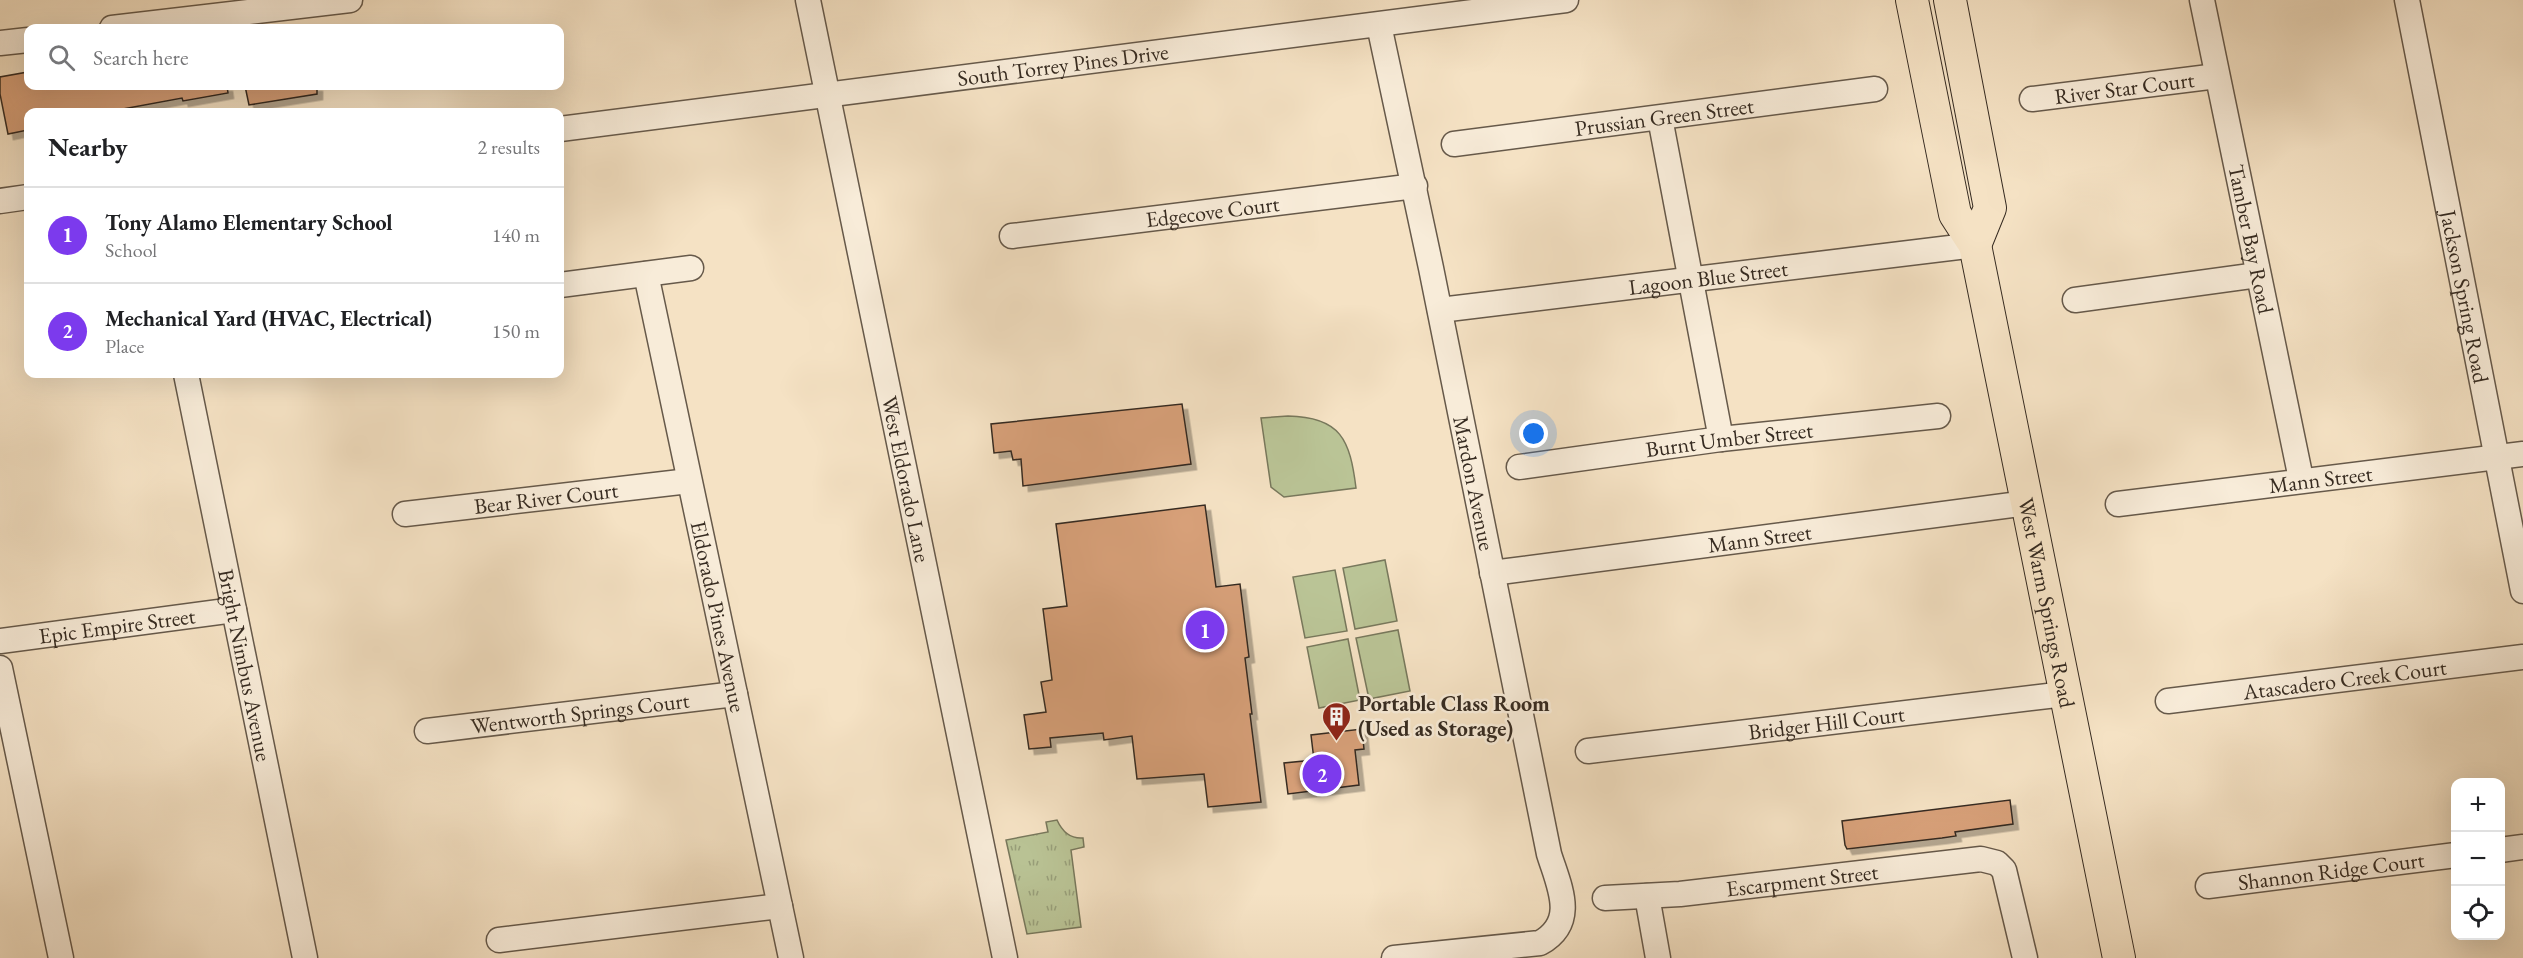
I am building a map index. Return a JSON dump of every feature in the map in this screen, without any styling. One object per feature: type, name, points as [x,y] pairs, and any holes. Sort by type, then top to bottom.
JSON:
[{"type":"main road","name":"West Warm Springs Road","points":[[1912,0],[1955,214],[1975,245],[2119,958]]},
{"type":"main road","points":[[1950,0],[1990,208],[1975,245]]},
{"type":"street","points":[[132,24],[216,7],[350,0]]},
{"type":"street","name":"West Eldorado Lane","points":[[808,0],[1005,958]]},
{"type":"street","name":"South Torrey Pines Drive","points":[[564,129],[1566,0]]},
{"type":"street","name":"Tamber Bay Road","points":[[2202,0],[2301,479]]},
{"type":"street","name":"Jackson Spring Road","points":[[2407,0],[2523,591]]},
{"type":"street","name":"Mardon Avenue","points":[[1379,25],[1440,310],[1549,854],[1564,902],[1563,914],[1549,938],[1540,942],[1394,958]]},
{"type":"street","points":[[0,43],[24,40]]},
{"type":"street","name":"River Star Court","points":[[2032,99],[2217,76]]},
{"type":"street","name":"Prussian Green Street","points":[[1454,144],[1875,89]]},
{"type":"street","points":[[1660,118],[1721,439]]},
{"type":"street","name":"Edgecove Court","points":[[1012,236],[1414,186]]},
{"type":"street","points":[[0,201],[24,198]]},
{"type":"street","name":"Lagoon Blue Street","points":[[1440,310],[1975,245]]},
{"type":"street","points":[[564,284],[691,268]]},
{"type":"street","name":"Eldorado Pines Avenue","points":[[646,274],[791,958]]},
{"type":"street","points":[[2075,300],[2258,275]]},
{"type":"street","name":"Bright Nimbus Avenue","points":[[187,378],[305,958]]},
{"type":"street","name":"Burnt Umber Street","points":[[1520,467],[1721,439],[1938,416]]},
{"type":"street","name":"Mann Street","points":[[2118,504],[2301,479],[2523,454]]},
{"type":"street","name":"Bear River Court","points":[[405,514],[690,481]]},
{"type":"street","name":"Mann Street","points":[[1492,573],[2027,503]]},
{"type":"street","name":"Epic Empire Street","points":[[0,641],[234,610]]},
{"type":"street","name":"Atascadero Creek Court","points":[[2168,701],[2523,657]]},
{"type":"street","points":[[0,668],[61,958]]},
{"type":"street","name":"Wentworth Springs Court","points":[[427,731],[735,694]]},
{"type":"street","name":"Bridger Hill Court","points":[[1588,751],[2065,694]]},
{"type":"street","points":[[2505,849],[2523,847]]},
{"type":"street","name":"Shannon Ridge Court","points":[[2208,886],[2451,856]]},
{"type":"street","name":"Escarpment Street","points":[[1605,898],[1647,896],[1981,859],[1998,863],[2007,879],[2021,958]]},
{"type":"street","points":[[1647,896],[1658,958]]},
{"type":"street","points":[[499,940],[780,906]]},
{"type":"green space","points":[[1288,416],[1320,421],[1340,434],[1350,457],[1356,488],[1284,497],[1271,487],[1261,418]]},
{"type":"green space","points":[[1385,560],[1397,621],[1355,629],[1343,568]]},
{"type":"green space","points":[[1335,570],[1347,631],[1305,638],[1293,577]]},
{"type":"green space","points":[[1398,630],[1410,691],[1369,699],[1356,638]]},
{"type":"green space","points":[[1348,639],[1360,700],[1319,708],[1307,647]]},
{"type":"green space","points":[[1057,820],[1067,834],[1083,838],[1084,847],[1071,850],[1081,927],[1027,934],[1006,840],[1048,832],[1046,822]]},
{"type":"building","points":[[24,73],[24,90],[228,90],[228,93],[183,101],[182,98],[128,108],[24,108],[24,131],[8,134],[0,94],[0,77]]},
{"type":"building","points":[[246,90],[317,90],[317,94],[249,105]]},
{"type":"building","points":[[1182,404],[1191,464],[1023,486],[1021,459],[1013,460],[1011,451],[994,453],[991,424]]},
{"type":"building","points":[[1205,505],[1216,587],[1240,584],[1249,657],[1245,658],[1252,714],[1250,714],[1261,802],[1208,807],[1204,774],[1137,779],[1132,736],[1104,740],[1103,733],[1050,738],[1051,747],[1029,749],[1024,715],[1046,712],[1041,682],[1052,680],[1043,609],[1067,606],[1056,524]]},
{"type":"building","points":[[1362,729],[1364,749],[1355,750],[1359,785],[1288,794],[1284,763],[1314,760],[1311,735]]},
{"type":"building","points":[[2010,800],[2013,824],[1955,832],[1956,836],[1942,838],[1847,849],[1845,845],[1842,821]]},
{"type":"place","name":"Tony Alamo Elementary School","points":[[1205,630]]},
{"type":"place","name":"Portable Class Room (Used as Storage)","points":[[1337,742]]},
{"type":"place","name":"Mechanical Yard (HVAC, Electrical)","points":[[1322,774]]}]
